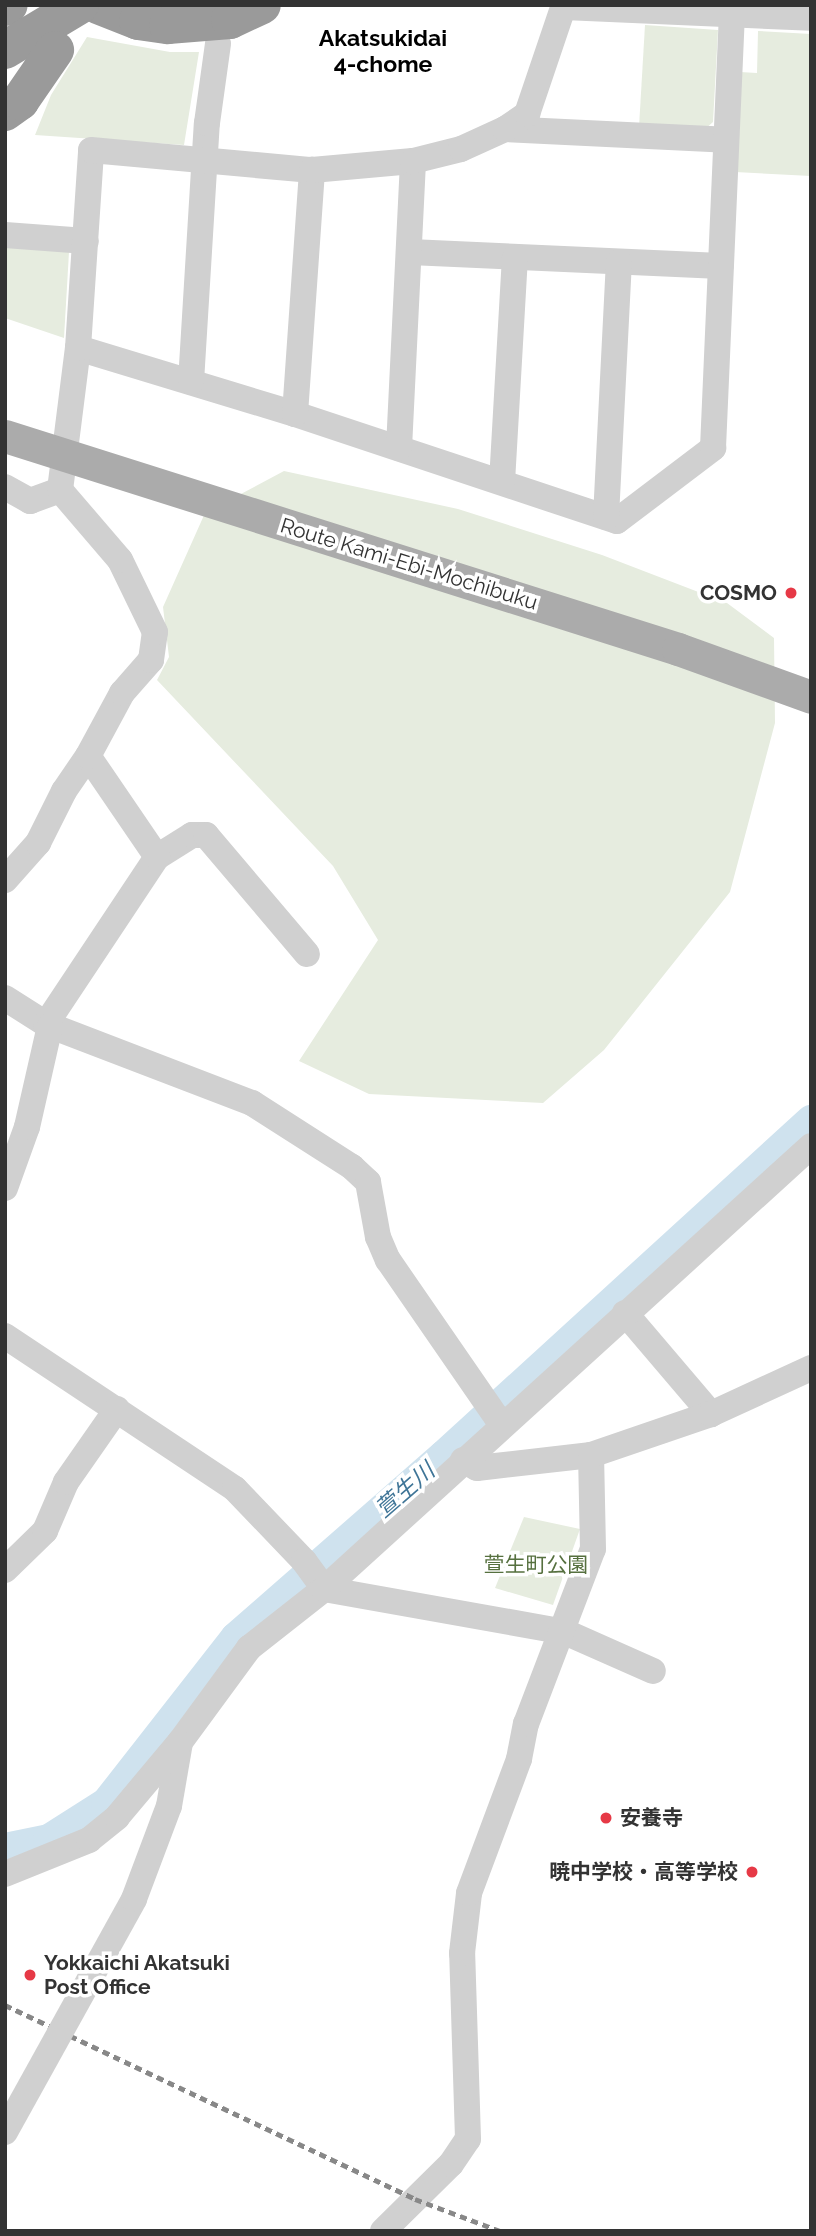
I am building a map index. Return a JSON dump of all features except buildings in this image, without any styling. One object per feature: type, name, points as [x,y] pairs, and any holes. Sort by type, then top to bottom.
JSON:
[{"type":"highway","points":[[5,50],[97,8],[158,23],[199,24],[230,20],[262,5]]},
{"type":"highway","points":[[5,112],[20,101],[55,50]]},
{"type":"main road","name":"Route Kami-Ebi-Mochibuku","points":[[5,436],[678,649],[811,698]]},
{"type":"street","points":[[5,880],[38,843],[64,791],[88,756],[122,693],[151,660],[156,643],[150,616],[120,560],[60,490],[78,348],[91,150],[312,170],[413,161],[461,149],[505,129],[527,114],[564,6],[732,10],[811,18]]},
{"type":"street","points":[[78,348],[295,414],[617,521],[713,448],[732,10]]},
{"type":"street","points":[[191,382],[205,160],[218,44]]},
{"type":"street","points":[[505,129],[726,140]]},
{"type":"street","points":[[399,448],[413,161]]},
{"type":"street","points":[[295,414],[312,170]]},
{"type":"street","points":[[5,234],[86,241]]},
{"type":"street","points":[[410,252],[721,266]]},
{"type":"street","points":[[502,482],[515,257]]},
{"type":"street","points":[[606,517],[619,262]]},
{"type":"street","points":[[5,487],[30,500],[60,490]]},
{"type":"street","points":[[88,756],[157,857]]},
{"type":"street","points":[[5,1188],[27,1127],[48,1025],[157,857],[192,835],[206,835],[307,954]]},
{"type":"street","points":[[5,999],[48,1025],[252,1103],[352,1167],[368,1182],[378,1237],[388,1260],[493,1414]]},
{"type":"street","points":[[5,1874],[89,1840],[117,1817],[180,1742],[249,1648],[315,1577],[464,1460],[493,1414],[625,1313],[811,1146]]},
{"type":"street","points":[[625,1313],[711,1414]]},
{"type":"street","points":[[5,1336],[235,1489],[315,1577],[565,1632],[653,1671]]},
{"type":"street","points":[[464,1460],[477,1468],[591,1455],[711,1414],[811,1368]]},
{"type":"street","points":[[5,1570],[45,1531],[66,1482],[117,1409]]},
{"type":"street","points":[[383,2231],[451,2164],[468,2139],[462,1953],[469,1893],[519,1759],[526,1724],[565,1632],[593,1549],[591,1455]]},
{"type":"street","points":[[5,2132],[134,1899],[169,1806],[180,1742]]},
{"type":"green space","points":[[645,25],[718,30],[713,122],[704,130],[639,127]]},
{"type":"green space","points":[[758,31],[811,34],[811,176],[735,172],[740,72],[757,73]]},
{"type":"green space","points":[[87,37],[170,52],[199,52],[184,145],[35,135],[51,95]]},
{"type":"green space","points":[[5,242],[69,252],[64,338],[5,318]]},
{"type":"green space","points":[[284,471],[458,509],[602,555],[727,603],[774,638],[775,723],[730,892],[604,1050],[543,1103],[369,1094],[299,1061],[378,940],[333,866],[157,680],[169,657],[163,607],[205,513]]},
{"type":"green space","name":"萱生町公園","points":[[524,1517],[580,1529],[553,1605],[495,1588]]},
{"type":"waterway","name":"萱生川","points":[[5,1849],[49,1840],[107,1803],[236,1638],[444,1456],[811,1121]]},
{"type":"railway","points":[[5,2005],[415,2199],[500,2231]]},
{"type":"place","name":"COSMO","points":[[791,593]]},
{"type":"place","name":"安養寺","points":[[606,1818]]},
{"type":"place","name":"暁中学校・高等学校","points":[[752,1872]]},
{"type":"place","name":"Yokkaichi Akatsuki Post Office","points":[[30,1975]]},
{"type":"district","name":"Akatsukidai 4-chome","points":[[383,51]]}]
